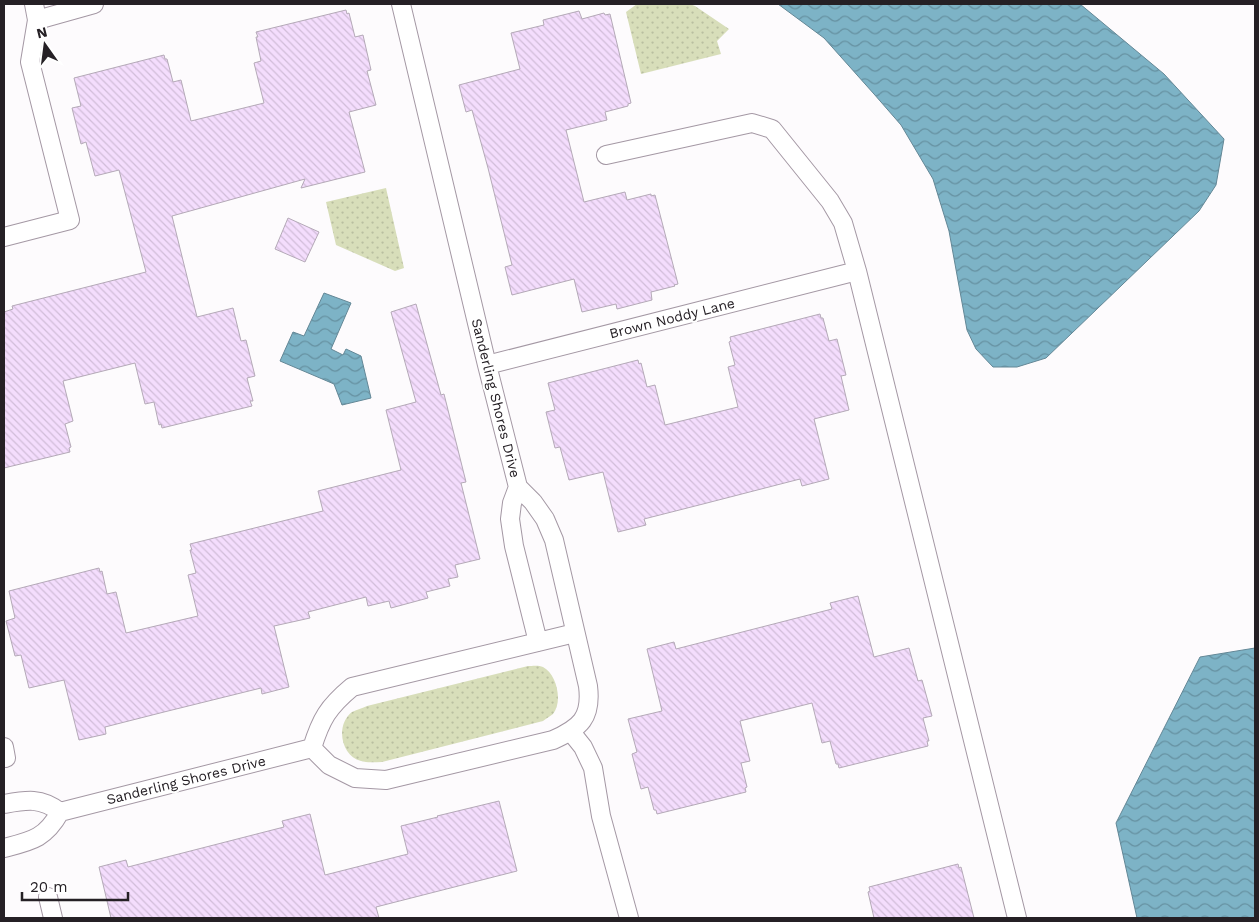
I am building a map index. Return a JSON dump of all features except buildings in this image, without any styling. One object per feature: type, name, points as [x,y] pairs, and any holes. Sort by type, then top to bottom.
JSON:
[{"type":"lane","points":[[4,237],[70,220],[30,62],[36,12],[94,4]]},
{"type":"lane","name":"Sanderling Shores Drive","points":[[401,4],[518,487],[533,502],[545,519],[554,540],[589,694],[585,715],[571,732]]},
{"type":"lane","points":[[606,156],[752,123],[772,129],[830,201],[843,222],[857,271],[1017,918]]},
{"type":"lane","name":"Brown Noddy Lane","points":[[487,365],[857,271]]},
{"type":"lane","points":[[518,487],[512,503],[510,519],[514,546],[538,642]]},
{"type":"lane","points":[[575,632],[352,687],[335,702],[320,724],[312,748],[329,765],[355,778],[386,780],[553,740],[571,732],[582,747],[593,768],[601,816],[629,918]]},
{"type":"lane","name":"Sanderling Shores Drive","points":[[60,812],[312,748]]},
{"type":"lane","points":[[4,804],[26,800],[38,801],[50,804],[60,812],[50,826],[35,840],[4,848]]},
{"type":"lane","points":[[48,897],[53,918]]},
{"type":"green space","points":[[637,4],[690,4],[695,6],[729,29],[717,41],[721,54],[641,74],[626,12]]},
{"type":"green space","points":[[386,188],[404,268],[395,271],[336,245],[326,202]]},
{"type":"green space","points":[[528,666],[541,666],[548,671],[557,689],[558,703],[556,709],[553,714],[543,721],[382,762],[361,761],[354,758],[345,747],[342,732],[343,724],[354,711],[367,706]]},
{"type":"water","points":[[778,4],[1080,4],[1164,74],[1224,139],[1216,185],[1199,211],[1046,358],[1017,367],[993,367],[976,349],[967,330],[949,231],[933,179],[901,125],[874,94],[824,38]]},
{"type":"water","points":[[324,293],[351,303],[331,349],[343,355],[346,349],[361,356],[371,398],[342,405],[334,384],[280,361],[293,332],[304,336]]},
{"type":"water","points":[[1255,648],[1255,918],[1137,918],[1116,823],[1200,657]]}]
